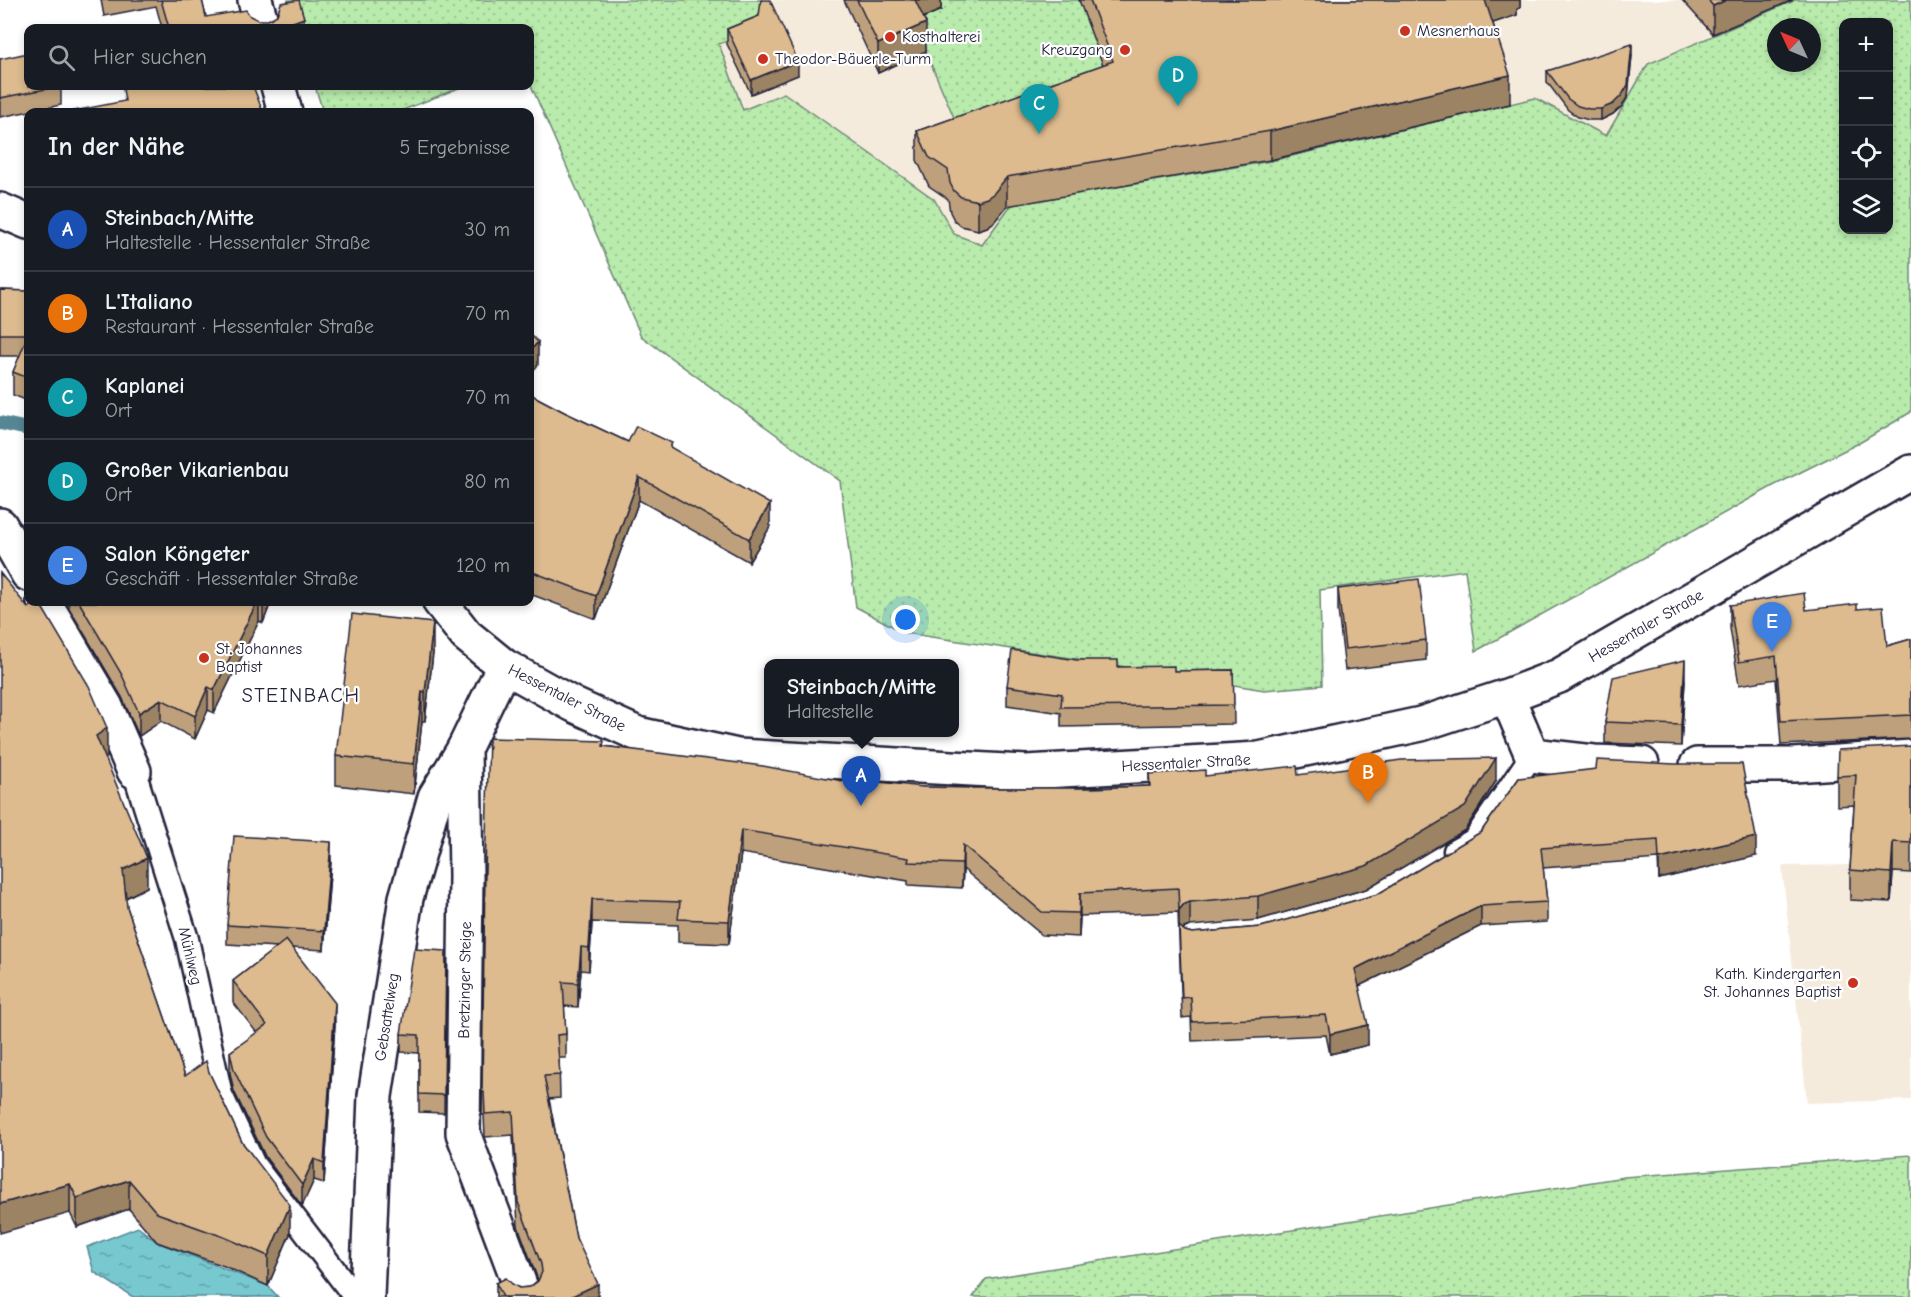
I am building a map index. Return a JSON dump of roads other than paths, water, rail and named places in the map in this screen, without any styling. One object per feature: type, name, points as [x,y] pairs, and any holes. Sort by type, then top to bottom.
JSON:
[{"type":"street","points":[[255,0],[262,24]]},
{"type":"street","points":[[279,90],[284,108]]},
{"type":"street","points":[[0,210],[24,220]]},
{"type":"street","name":"Hessentaler Straße","points":[[443,606],[466,635],[504,666],[574,705],[638,734],[738,756],[1026,772],[1259,759],[1421,724],[1508,696],[1559,676],[1911,472]]},
{"type":"street","points":[[0,525],[24,567]]},
{"type":"street","name":"Mühlweg","points":[[46,606],[105,707],[134,771]]},
{"type":"street","name":"Bretzinger Steige","points":[[504,666],[464,749],[466,876],[463,1133],[523,1293]]},
{"type":"street","points":[[1508,696],[1532,755],[1594,762],[1731,766],[1911,758]]},
{"type":"street","name":"Gebsattelweg","points":[[367,1297],[375,1096],[406,898],[435,797],[464,749]]},
{"type":"lane","points":[[1433,865],[1474,840],[1532,755]]},
{"type":"lane","name":"Mühlweg","points":[[134,771],[188,939],[220,1095],[254,1165],[355,1297]]},
{"type":"water","points":[[138,1227],[157,1242],[268,1286],[278,1297],[133,1297],[94,1272],[87,1247]]},
{"type":"waterway","points":[[0,423],[24,428]]},
{"type":"place","name":"Mesnerhaus","points":[[1405,31]]},
{"type":"place","name":"Kosthalterei","points":[[890,37]]},
{"type":"place","name":"Kreuzgang","points":[[1125,50]]},
{"type":"place","name":"Theodor-Bäuerle-Turm","points":[[763,59]]},
{"type":"place","name":"Großer Vikarienbau","points":[[1178,106]]},
{"type":"place","name":"Kaplanei","points":[[1039,134]]},
{"type":"place","name":"Salon Köngeter","points":[[1772,652]]},
{"type":"place","name":"St. Johannes Baptist","points":[[204,658]]},
{"type":"place","name":"L'Italiano","points":[[1368,803]]},
{"type":"place","name":"Steinbach/Mitte","points":[[861,806]]},
{"type":"place","name":"Kath. Kindergarten St. Johannes Baptist","points":[[1853,983]]},
{"type":"district","name":"STEINBACH","points":[[301,695]]}]
